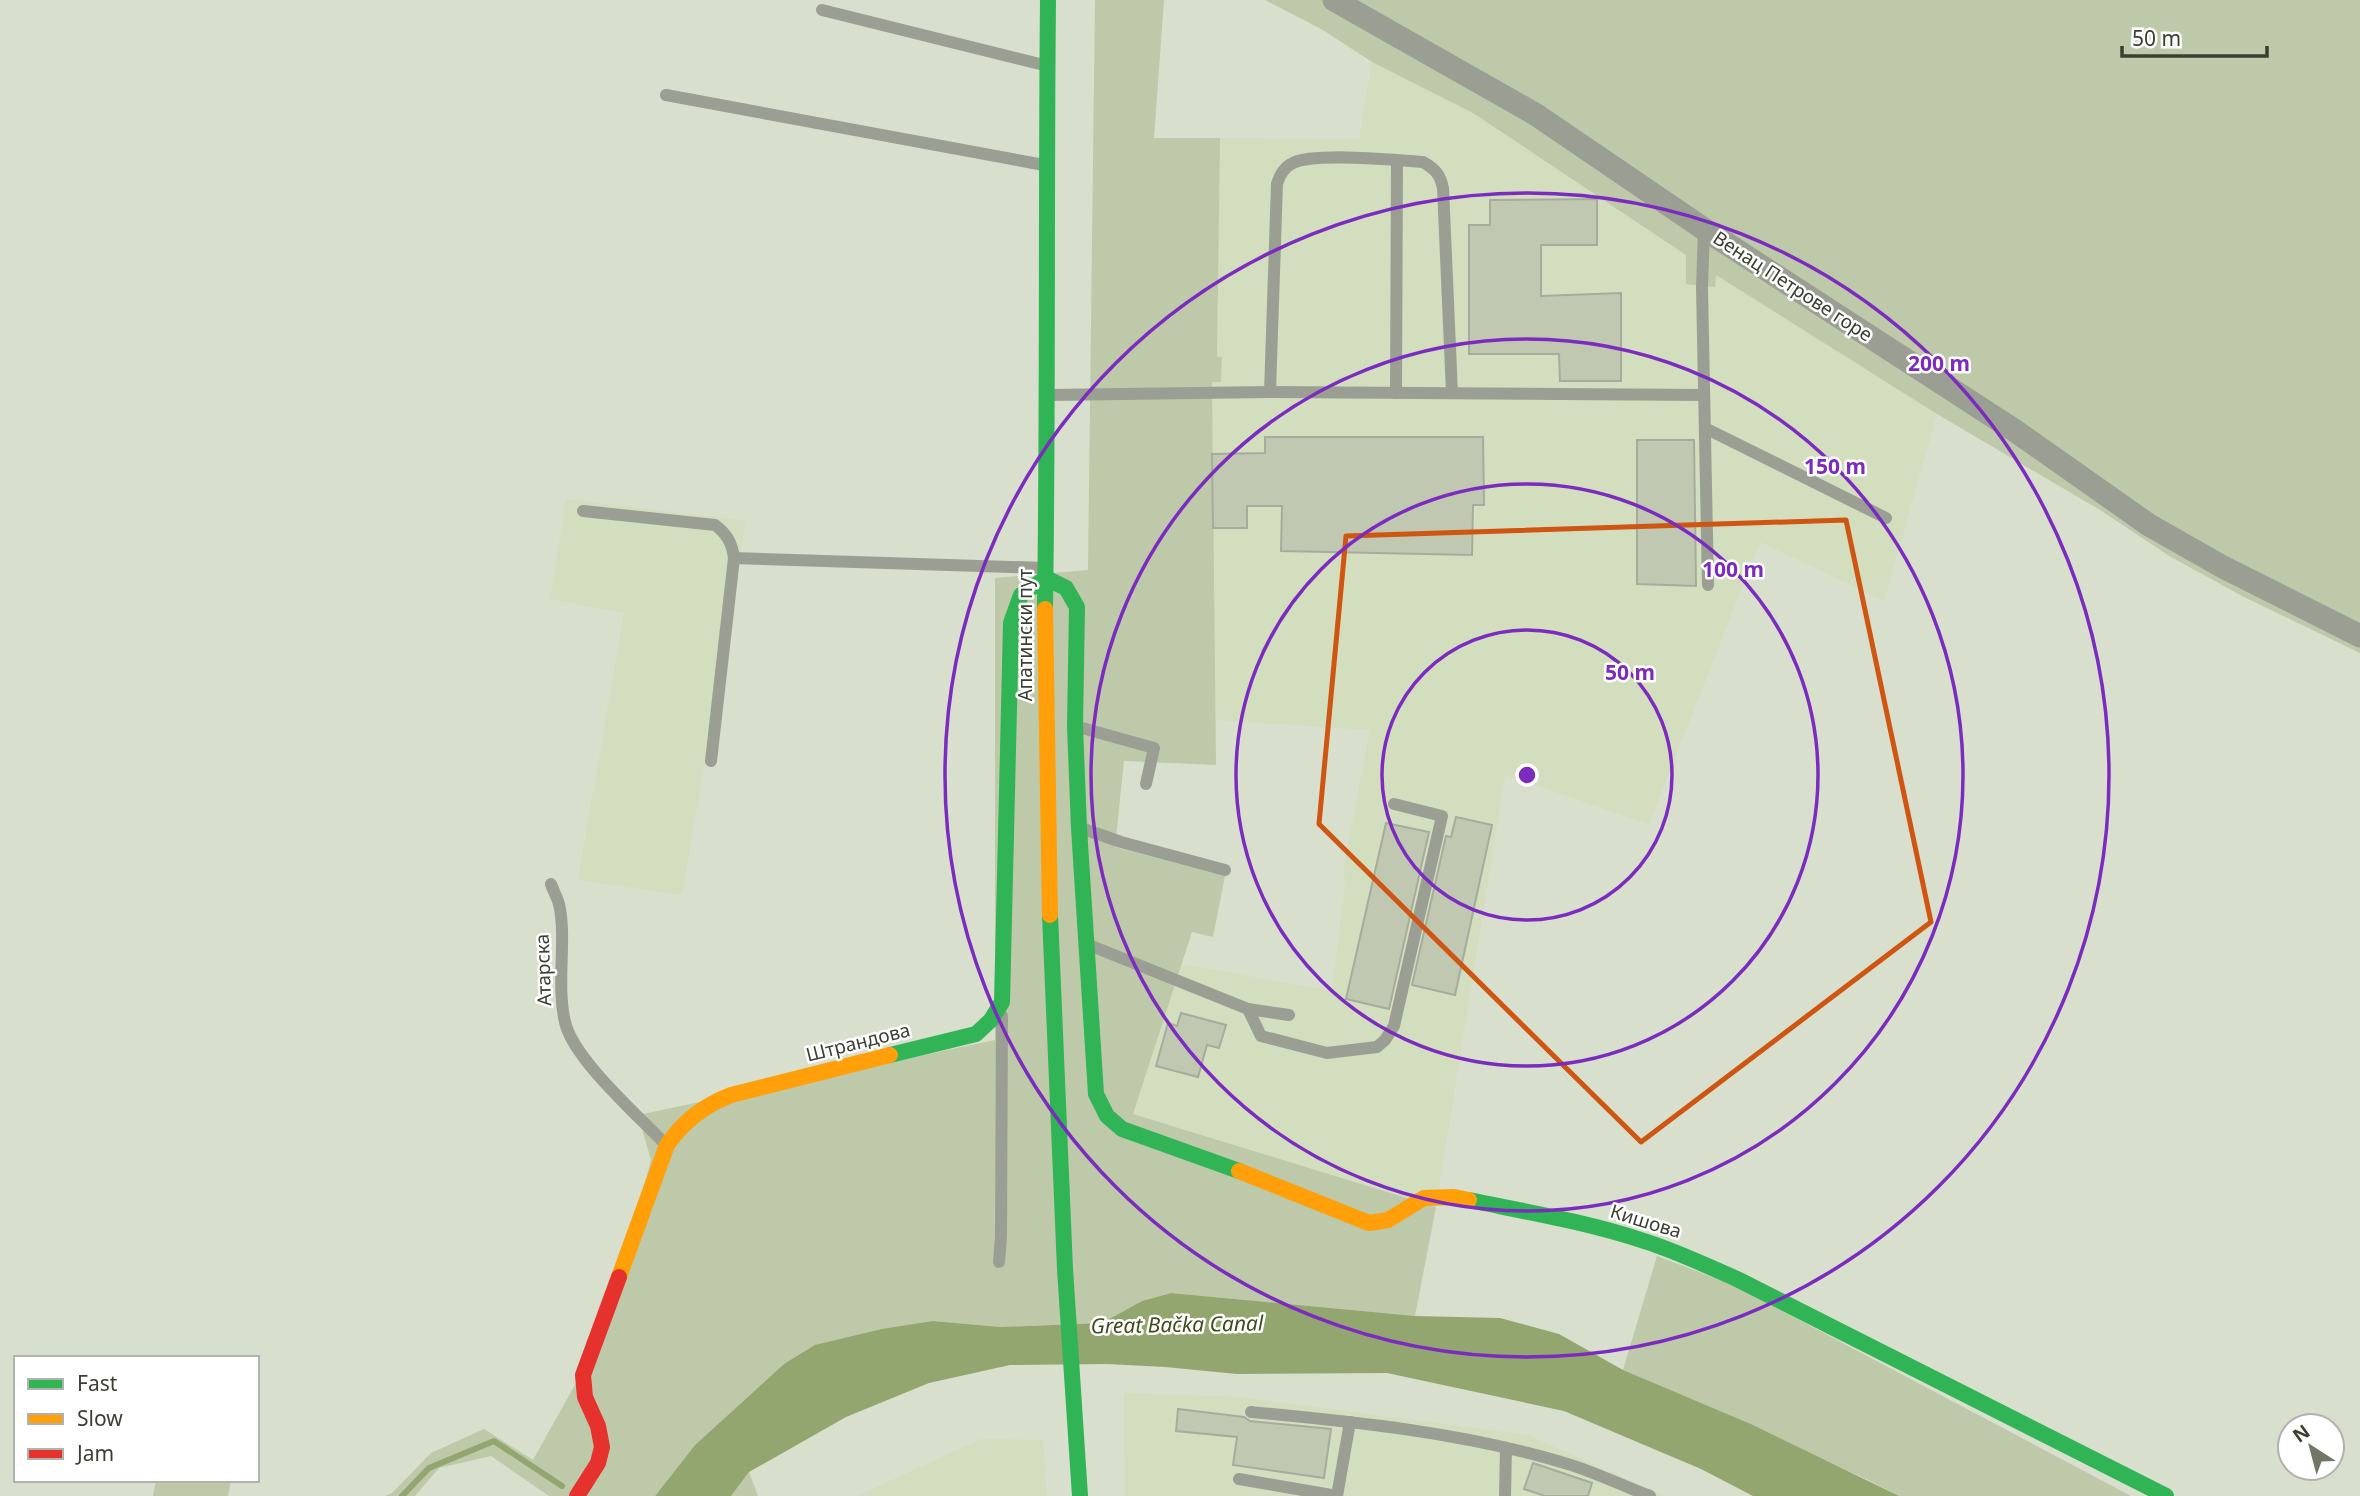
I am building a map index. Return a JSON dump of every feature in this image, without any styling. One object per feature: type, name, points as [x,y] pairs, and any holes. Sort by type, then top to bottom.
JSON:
[{"type":"street","name":"Апатински пут","points":[[1048,0],[1045,640],[1050,930],[1065,1269],[1080,1496]]},
{"type":"street","name":"Венац Петрове горе","points":[[1334,0],[1535,114],[1704,229],[2003,422],[2149,525],[2223,567],[2360,636]]},
{"type":"street","points":[[1002,1002],[1011,623],[1021,595],[1046,573],[1060,581],[1077,607],[1075,726],[1085,943]]},
{"type":"street","name":"Кишова","points":[[1085,943],[1094,1087],[1097,1101],[1110,1121],[1122,1129],[1219,1163],[1369,1223],[1388,1220],[1424,1198],[1454,1197],[1583,1224],[1642,1240],[1751,1286],[2166,1496]]},
{"type":"street","name":"Штрандова","points":[[577,1496],[599,1461],[603,1443],[602,1433],[583,1396],[583,1375],[667,1145],[679,1126],[708,1104],[731,1095],[976,1034],[997,1013],[1002,1002]]},
{"type":"lane","points":[[822,10],[1048,66]]},
{"type":"lane","points":[[666,94],[1046,166]]},
{"type":"lane","points":[[1270,392],[1277,184],[1279,175],[1292,163],[1315,158],[1423,162],[1441,176],[1451,393]]},
{"type":"lane","points":[[1396,393],[1397,160]]},
{"type":"lane","points":[[1704,229],[1702,287],[1708,585]]},
{"type":"lane","points":[[1048,395],[1270,392],[1704,395]]},
{"type":"lane","points":[[1705,428],[1886,518]]},
{"type":"lane","points":[[583,511],[715,525],[725,533],[733,546],[734,558],[711,761]]},
{"type":"lane","points":[[734,558],[1046,573]]},
{"type":"lane","points":[[1075,726],[1154,748],[1146,784]]},
{"type":"lane","points":[[1248,1009],[1261,1035],[1327,1053],[1377,1047],[1385,1040],[1394,1026],[1441,817],[1394,804]]},
{"type":"lane","points":[[1079,828],[1225,870]]},
{"type":"lane","name":"Атарска","points":[[551,884],[559,904],[562,1000],[570,1038],[581,1056],[667,1145]]},
{"type":"lane","points":[[1085,943],[1248,1009],[1289,1016]]},
{"type":"lane","points":[[999,1262],[1002,1002]]},
{"type":"lane","points":[[1251,1412],[1451,1435],[1562,1462],[1650,1496]]},
{"type":"lane","points":[[1240,1479],[1337,1496],[1350,1422]]},
{"type":"lane","points":[[1505,1496],[1506,1448]]},
{"type":"highlighted area","points":[[1846,520],[1931,922],[1641,1142],[1319,824],[1346,536]]},
{"type":"shaded area","points":[[1095,0],[1164,0],[1154,138],[1220,138],[1217,357],[1222,357],[1221,382],[1212,382],[1216,765],[1124,761],[1115,847],[1225,876],[1213,937],[1192,932],[1133,1114],[1436,1207],[1415,1316],[1171,1293],[1142,1301],[1102,1323],[1001,1327],[933,1321],[784,1364],[695,1445],[655,1496],[549,1496],[491,1456],[439,1468],[415,1496],[385,1496],[392,1493],[431,1453],[484,1429],[533,1460],[605,1331],[651,1160],[638,1115],[995,1040],[995,578],[1088,570]]},
{"type":"shaded area","points":[[1265,0],[2360,0],[2360,653],[2244,597],[2171,557],[2100,510],[1937,414],[1716,275],[1715,287],[1686,284],[1686,255],[1473,113],[1372,62],[1323,30]]},
{"type":"shaded area","points":[[1372,62],[1473,113],[1686,255],[1687,283],[1716,275],[1937,414],[1884,601],[1760,542],[1649,824],[1505,775],[1436,1207],[1133,1114],[1181,964],[1332,991],[1345,884],[1344,864],[1370,730],[1216,720],[1212,382],[1221,382],[1222,358],[1217,357],[1220,138],[1359,139]]},
{"type":"shaded area","points":[[566,499],[746,521],[682,895],[578,880],[624,613],[550,599]]},
{"type":"shaded area","points":[[1657,1256],[1733,1285],[2131,1496],[1899,1496],[1623,1370]]},
{"type":"shaded area","points":[[1124,1393],[1237,1397],[1528,1435],[1665,1496],[1125,1496]]},
{"type":"shaded area","points":[[981,1439],[1043,1440],[1047,1496],[857,1496]]},
{"type":"shaded area","points":[[749,1472],[758,1496],[731,1496]]},
{"type":"shaded area","points":[[156,1482],[231,1482],[228,1496],[153,1496]]},
{"type":"water","name":"Great Bačka Canal","points":[[1171,1293],[1415,1316],[1500,1318],[1559,1334],[1623,1370],[1753,1425],[1899,1496],[1753,1496],[1701,1469],[1564,1411],[1387,1373],[1237,1374],[1107,1364],[1010,1365],[929,1383],[846,1417],[749,1472],[731,1496],[655,1496],[695,1445],[784,1364],[815,1345],[882,1329],[933,1321],[1001,1327],[1102,1323],[1142,1301]]},
{"type":"building","points":[[1597,199],[1597,245],[1541,245],[1541,296],[1621,293],[1621,381],[1560,381],[1559,354],[1469,354],[1469,225],[1490,225],[1490,200]]},
{"type":"building","points":[[1265,437],[1483,437],[1484,505],[1473,505],[1472,555],[1281,551],[1282,506],[1247,506],[1247,528],[1213,528],[1212,454],[1265,453]]},
{"type":"building","points":[[1637,440],[1694,440],[1696,586],[1637,584]]},
{"type":"building","points":[[1456,817],[1492,825],[1455,995],[1412,985],[1446,836],[1451,837]]},
{"type":"building","points":[[1386,823],[1429,832],[1389,1009],[1346,999]]},
{"type":"building","points":[[1181,1013],[1226,1025],[1219,1048],[1207,1045],[1198,1077],[1156,1066],[1168,1023],[1177,1026]]},
{"type":"building","points":[[1178,1409],[1244,1417],[1250,1421],[1331,1429],[1324,1478],[1233,1465],[1237,1437],[1176,1431]]},
{"type":"building","points":[[1533,1463],[1592,1483],[1588,1496],[1545,1496],[1524,1489]]},
{"type":"waterway","points":[[402,1496],[429,1468],[494,1441],[562,1486]]},
{"type":"traffic: fast","points":[[1045,609],[1048,0]]},
{"type":"traffic: fast","points":[[1046,578],[1066,588],[1077,607],[1075,726],[1096,1094],[1107,1116],[1122,1129],[1239,1171]]},
{"type":"traffic: fast","points":[[890,1055],[976,1034],[991,1020],[1002,1002],[1011,623],[1021,595],[1046,578]]},
{"type":"traffic: fast","points":[[1050,915],[1065,1269],[1080,1496]]},
{"type":"traffic: fast","points":[[1469,1200],[1601,1228],[1692,1259],[1739,1280],[2166,1496]]},
{"type":"traffic: slow","points":[[1045,609],[1050,915]]},
{"type":"traffic: slow","points":[[619,1277],[667,1145],[695,1115],[731,1095],[890,1055]]},
{"type":"traffic: slow","points":[[1239,1171],[1369,1223],[1388,1220],[1424,1198],[1454,1197],[1469,1200]]},
{"type":"traffic: jam","points":[[577,1496],[598,1463],[602,1447],[598,1426],[585,1397],[583,1375],[619,1277]]}]
